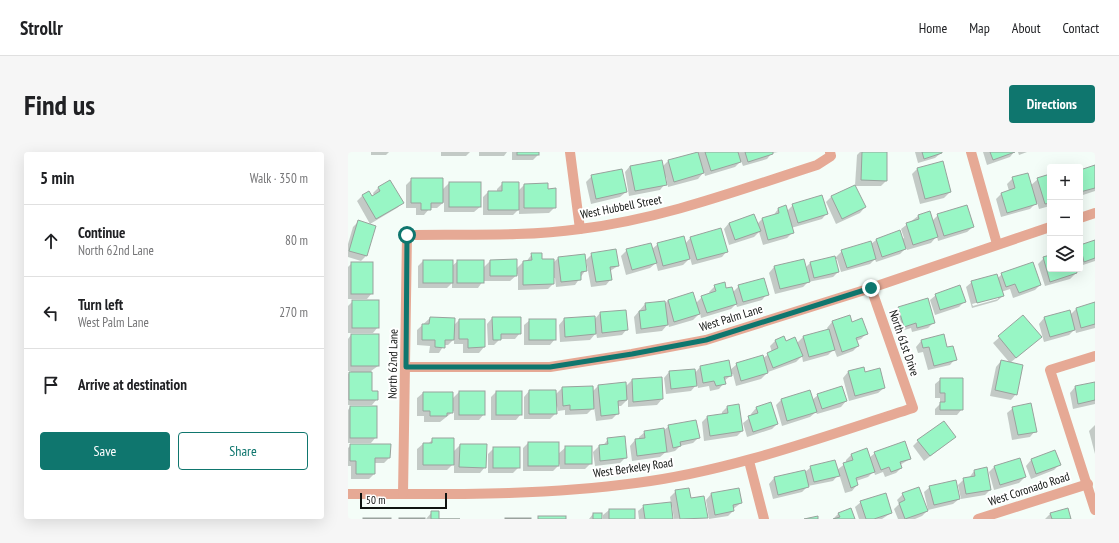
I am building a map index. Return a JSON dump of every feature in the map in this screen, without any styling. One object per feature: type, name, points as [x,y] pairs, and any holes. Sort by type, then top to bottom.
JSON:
[{"type":"street","points":[[570,152],[580,229]]},
{"type":"street","points":[[971,152],[997,244]]},
{"type":"street","name":"West Hubbell Street","points":[[407,235],[530,233],[580,229],[644,218],[723,196],[817,165],[831,154]]},
{"type":"street","points":[[1083,217],[1095,213]]},
{"type":"street","name":"West Palm Lane","points":[[406,367],[550,367],[706,340],[871,288],[1047,228]]},
{"type":"street","name":"North 62nd Lane","points":[[404,494],[407,235]]},
{"type":"street","name":"North 61st Drive","points":[[871,288],[913,408]]},
{"type":"street","points":[[1095,356],[1050,370],[1088,484],[1095,510]]},
{"type":"street","name":"West Berkeley Road","points":[[348,494],[515,492],[636,483],[749,461],[913,408]]},
{"type":"street","points":[[749,461],[764,519]]},
{"type":"street","name":"West Coronado Road","points":[[978,519],[1088,484]]},
{"type":"building","points":[[517,152],[539,152],[539,155],[517,155]]},
{"type":"building","points":[[698,152],[704,173],[674,182],[668,160]]},
{"type":"building","points":[[705,152],[738,152],[741,162],[711,171]]},
{"type":"building","points":[[745,152],[773,152],[773,154],[748,162]]},
{"type":"building","points":[[862,152],[887,152],[887,181],[861,180]]},
{"type":"building","points":[[922,152],[942,152],[942,153],[924,159]]},
{"type":"building","points":[[990,152],[1015,152],[993,160]]},
{"type":"building","points":[[662,160],[667,185],[635,191],[630,166]]},
{"type":"building","points":[[943,161],[951,192],[925,199],[917,168]]},
{"type":"building","points":[[1095,165],[1095,188],[1083,191],[1083,169]]},
{"type":"building","points":[[622,169],[627,192],[596,199],[591,175]]},
{"type":"building","points":[[1028,173],[1037,204],[1007,213],[1001,193],[1015,188],[1012,177]]},
{"type":"building","points":[[1047,175],[1047,204],[1045,204],[1037,178]]},
{"type":"building","points":[[411,178],[443,178],[443,203],[431,203],[431,210],[421,210],[421,203],[411,203]]},
{"type":"building","points":[[390,180],[404,203],[376,219],[362,195],[369,191],[372,196],[380,191],[378,187]]},
{"type":"building","points":[[449,182],[481,182],[481,207],[449,207]]},
{"type":"building","points":[[502,182],[519,182],[519,210],[488,210],[488,191],[502,191]]},
{"type":"building","points":[[548,183],[548,189],[556,188],[556,208],[524,208],[524,184]]},
{"type":"building","points":[[855,185],[866,207],[842,219],[831,196]]},
{"type":"building","points":[[822,195],[828,214],[798,223],[792,204]]},
{"type":"building","points":[[786,205],[794,233],[768,240],[762,218],[779,213],[778,208]]},
{"type":"building","points":[[967,205],[974,227],[944,236],[937,214]]},
{"type":"building","points":[[930,211],[938,237],[913,245],[906,223],[919,219],[918,215]]},
{"type":"building","points":[[754,214],[761,231],[735,240],[729,223]]},
{"type":"building","points":[[358,220],[376,226],[367,256],[349,251]]},
{"type":"building","points":[[721,228],[728,252],[697,260],[690,237]]},
{"type":"building","points":[[900,230],[906,249],[882,257],[876,239]]},
{"type":"building","points":[[684,236],[690,259],[663,266],[657,243]]},
{"type":"building","points":[[1095,240],[1095,258],[1084,262],[1083,244]]},
{"type":"building","points":[[871,241],[876,259],[847,268],[841,250]]},
{"type":"building","points":[[651,243],[657,263],[632,270],[626,249]]},
{"type":"building","points":[[616,249],[619,266],[610,267],[612,280],[596,282],[591,253]]},
{"type":"building","points":[[531,253],[542,253],[542,259],[554,259],[554,284],[523,285],[523,261],[532,260]]},
{"type":"building","points":[[585,254],[587,271],[581,272],[581,280],[561,282],[558,257]]},
{"type":"building","points":[[835,256],[839,272],[814,278],[810,262]]},
{"type":"building","points":[[1047,256],[1047,271],[1043,257]]},
{"type":"building","points":[[517,259],[517,276],[490,276],[490,260]]},
{"type":"building","points":[[804,259],[810,282],[780,289],[774,266]]},
{"type":"building","points":[[423,260],[453,260],[453,283],[423,283]]},
{"type":"building","points":[[457,260],[484,260],[484,283],[457,283]]},
{"type":"building","points":[[351,262],[373,262],[373,294],[351,294]]},
{"type":"building","points":[[1033,262],[1041,285],[1019,293],[1015,284],[1006,287],[1001,273]]},
{"type":"building","points":[[1047,272],[1077,272],[1077,273],[1050,282]]},
{"type":"building","points":[[997,274],[1004,296],[977,303],[971,281]]},
{"type":"building","points":[[764,278],[769,295],[743,302],[738,285]]},
{"type":"building","points":[[725,282],[726,288],[732,287],[737,304],[707,313],[701,296],[716,291],[714,285]]},
{"type":"building","points":[[960,285],[966,302],[940,310],[935,294]]},
{"type":"building","points":[[693,292],[700,314],[674,322],[668,300]]},
{"type":"building","points":[[928,298],[935,323],[917,328],[916,323],[904,327],[898,307]]},
{"type":"building","points":[[352,300],[379,300],[379,328],[352,328]]},
{"type":"building","points":[[665,301],[668,325],[641,329],[639,311],[646,310],[645,303]]},
{"type":"building","points":[[1095,302],[1095,324],[1081,328],[1076,308]]},
{"type":"building","points":[[626,310],[628,330],[602,333],[600,312]]},
{"type":"building","points":[[1070,310],[1075,330],[1050,337],[1044,317]]},
{"type":"building","points":[[850,315],[852,322],[862,318],[868,334],[856,338],[859,346],[842,352],[832,321]]},
{"type":"building","points":[[1023,315],[1042,337],[1016,358],[998,336]]},
{"type":"building","points":[[595,316],[596,334],[565,337],[564,318]]},
{"type":"building","points":[[430,317],[455,318],[454,340],[445,340],[445,348],[435,347],[435,340],[422,340],[422,324],[429,324]]},
{"type":"building","points":[[492,317],[521,317],[521,334],[501,334],[501,340],[493,340]]},
{"type":"building","points":[[459,319],[485,319],[485,347],[468,348],[468,339],[459,339]]},
{"type":"building","points":[[529,319],[556,319],[556,340],[529,340]]},
{"type":"building","points":[[829,329],[835,350],[809,357],[803,336]]},
{"type":"building","points":[[351,334],[379,334],[379,366],[351,366]]},
{"type":"building","points":[[944,334],[947,347],[953,346],[957,360],[934,366],[929,347],[923,348],[921,340]]},
{"type":"building","points":[[784,336],[786,341],[795,337],[803,356],[773,368],[767,353],[778,348],[775,340]]},
{"type":"building","points":[[763,355],[768,373],[741,381],[736,363]]},
{"type":"building","points":[[729,360],[732,376],[724,377],[726,384],[716,386],[714,381],[703,383],[700,366]]},
{"type":"building","points":[[1001,360],[1023,365],[1017,395],[995,390]]},
{"type":"building","points":[[864,367],[865,372],[880,368],[885,388],[855,396],[848,371]]},
{"type":"building","points":[[695,369],[697,386],[671,389],[669,371]]},
{"type":"building","points":[[349,372],[372,372],[372,391],[378,391],[378,400],[349,400]]},
{"type":"building","points":[[662,377],[663,399],[633,402],[632,379]]},
{"type":"building","points":[[940,378],[963,378],[963,410],[940,410],[940,402],[945,402],[945,393],[940,393]]},
{"type":"building","points":[[626,382],[627,400],[618,401],[619,414],[601,416],[598,385]]},
{"type":"building","points":[[1095,382],[1095,400],[1078,404],[1075,386]]},
{"type":"building","points":[[593,386],[594,409],[570,410],[570,405],[563,406],[562,387]]},
{"type":"building","points":[[842,386],[847,401],[822,409],[817,394]]},
{"type":"building","points":[[529,390],[556,390],[557,414],[529,414]]},
{"type":"building","points":[[810,390],[817,412],[787,421],[781,399]]},
{"type":"building","points":[[459,391],[485,391],[485,415],[459,415]]},
{"type":"building","points":[[496,391],[522,391],[522,415],[496,415]]},
{"type":"building","points":[[423,392],[453,392],[453,413],[447,413],[447,416],[430,416],[430,411],[423,411]]},
{"type":"building","points":[[771,402],[778,424],[753,432],[748,416],[758,413],[756,407]]},
{"type":"building","points":[[1031,403],[1037,432],[1018,435],[1012,407]]},
{"type":"building","points":[[739,404],[743,431],[710,436],[707,416],[728,413],[727,406]]},
{"type":"building","points":[[350,406],[377,406],[377,438],[350,438]]},
{"type":"building","points":[[696,420],[700,438],[680,442],[681,446],[673,448],[668,425]]},
{"type":"building","points":[[944,421],[956,437],[930,456],[917,440]]},
{"type":"building","points":[[664,428],[667,452],[637,456],[635,439],[645,438],[644,431]]},
{"type":"building","points":[[625,436],[627,458],[600,461],[599,445],[608,444],[607,438]]},
{"type":"building","points":[[432,438],[454,438],[454,465],[423,465],[423,443],[432,443]]},
{"type":"building","points":[[905,441],[911,459],[900,462],[902,468],[891,472],[889,467],[881,470],[874,452]]},
{"type":"building","points":[[528,442],[559,442],[559,466],[528,466]]},
{"type":"building","points":[[350,444],[391,444],[390,458],[375,458],[375,474],[356,474],[356,461],[350,461]]},
{"type":"building","points":[[460,444],[487,444],[486,468],[459,467]]},
{"type":"building","points":[[565,446],[592,446],[592,464],[565,464]]},
{"type":"building","points":[[493,447],[520,447],[520,468],[493,468]]},
{"type":"building","points":[[867,448],[875,472],[856,478],[858,485],[851,488],[843,463],[853,460],[851,454]]},
{"type":"building","points":[[1055,450],[1061,465],[1036,474],[1031,459]]},
{"type":"building","points":[[1020,458],[1026,477],[1000,485],[994,466]]},
{"type":"building","points":[[835,460],[840,476],[814,482],[810,466]]},
{"type":"building","points":[[987,467],[991,490],[966,494],[963,478],[975,476],[974,470]]},
{"type":"building","points":[[805,470],[809,487],[778,495],[774,477]]},
{"type":"building","points":[[956,480],[960,499],[934,505],[929,486]]},
{"type":"building","points":[[919,487],[928,511],[905,519],[899,503],[905,500],[902,493]]},
{"type":"building","points":[[689,488],[691,498],[704,496],[708,518],[680,519],[675,490]]},
{"type":"building","points":[[739,488],[742,503],[733,505],[734,511],[715,515],[711,493]]},
{"type":"building","points":[[886,493],[892,513],[874,519],[866,519],[860,501]]},
{"type":"building","points":[[671,502],[673,519],[645,519],[643,505]]},
{"type":"building","points":[[851,508],[855,519],[833,519],[840,517],[838,513]]},
{"type":"building","points":[[1068,508],[1071,519],[1052,519],[1050,513]]},
{"type":"building","points":[[609,509],[635,509],[635,519],[609,519]]},
{"type":"building","points":[[431,511],[439,511],[439,519],[431,519]]},
{"type":"building","points":[[593,513],[602,513],[602,519],[593,519]]},
{"type":"building","points":[[538,516],[566,516],[566,519],[538,519]]},
{"type":"building","points":[[818,516],[818,519],[804,519]]},
{"type":"building","points":[[391,518],[391,519],[363,519]]},
{"type":"building","points":[[425,518],[425,519],[399,519]]},
{"type":"building","points":[[531,518],[531,519],[505,519]]},
{"type":"route","points":[[407,235],[406,367],[550,367],[593,361],[706,340],[871,288]]}]
